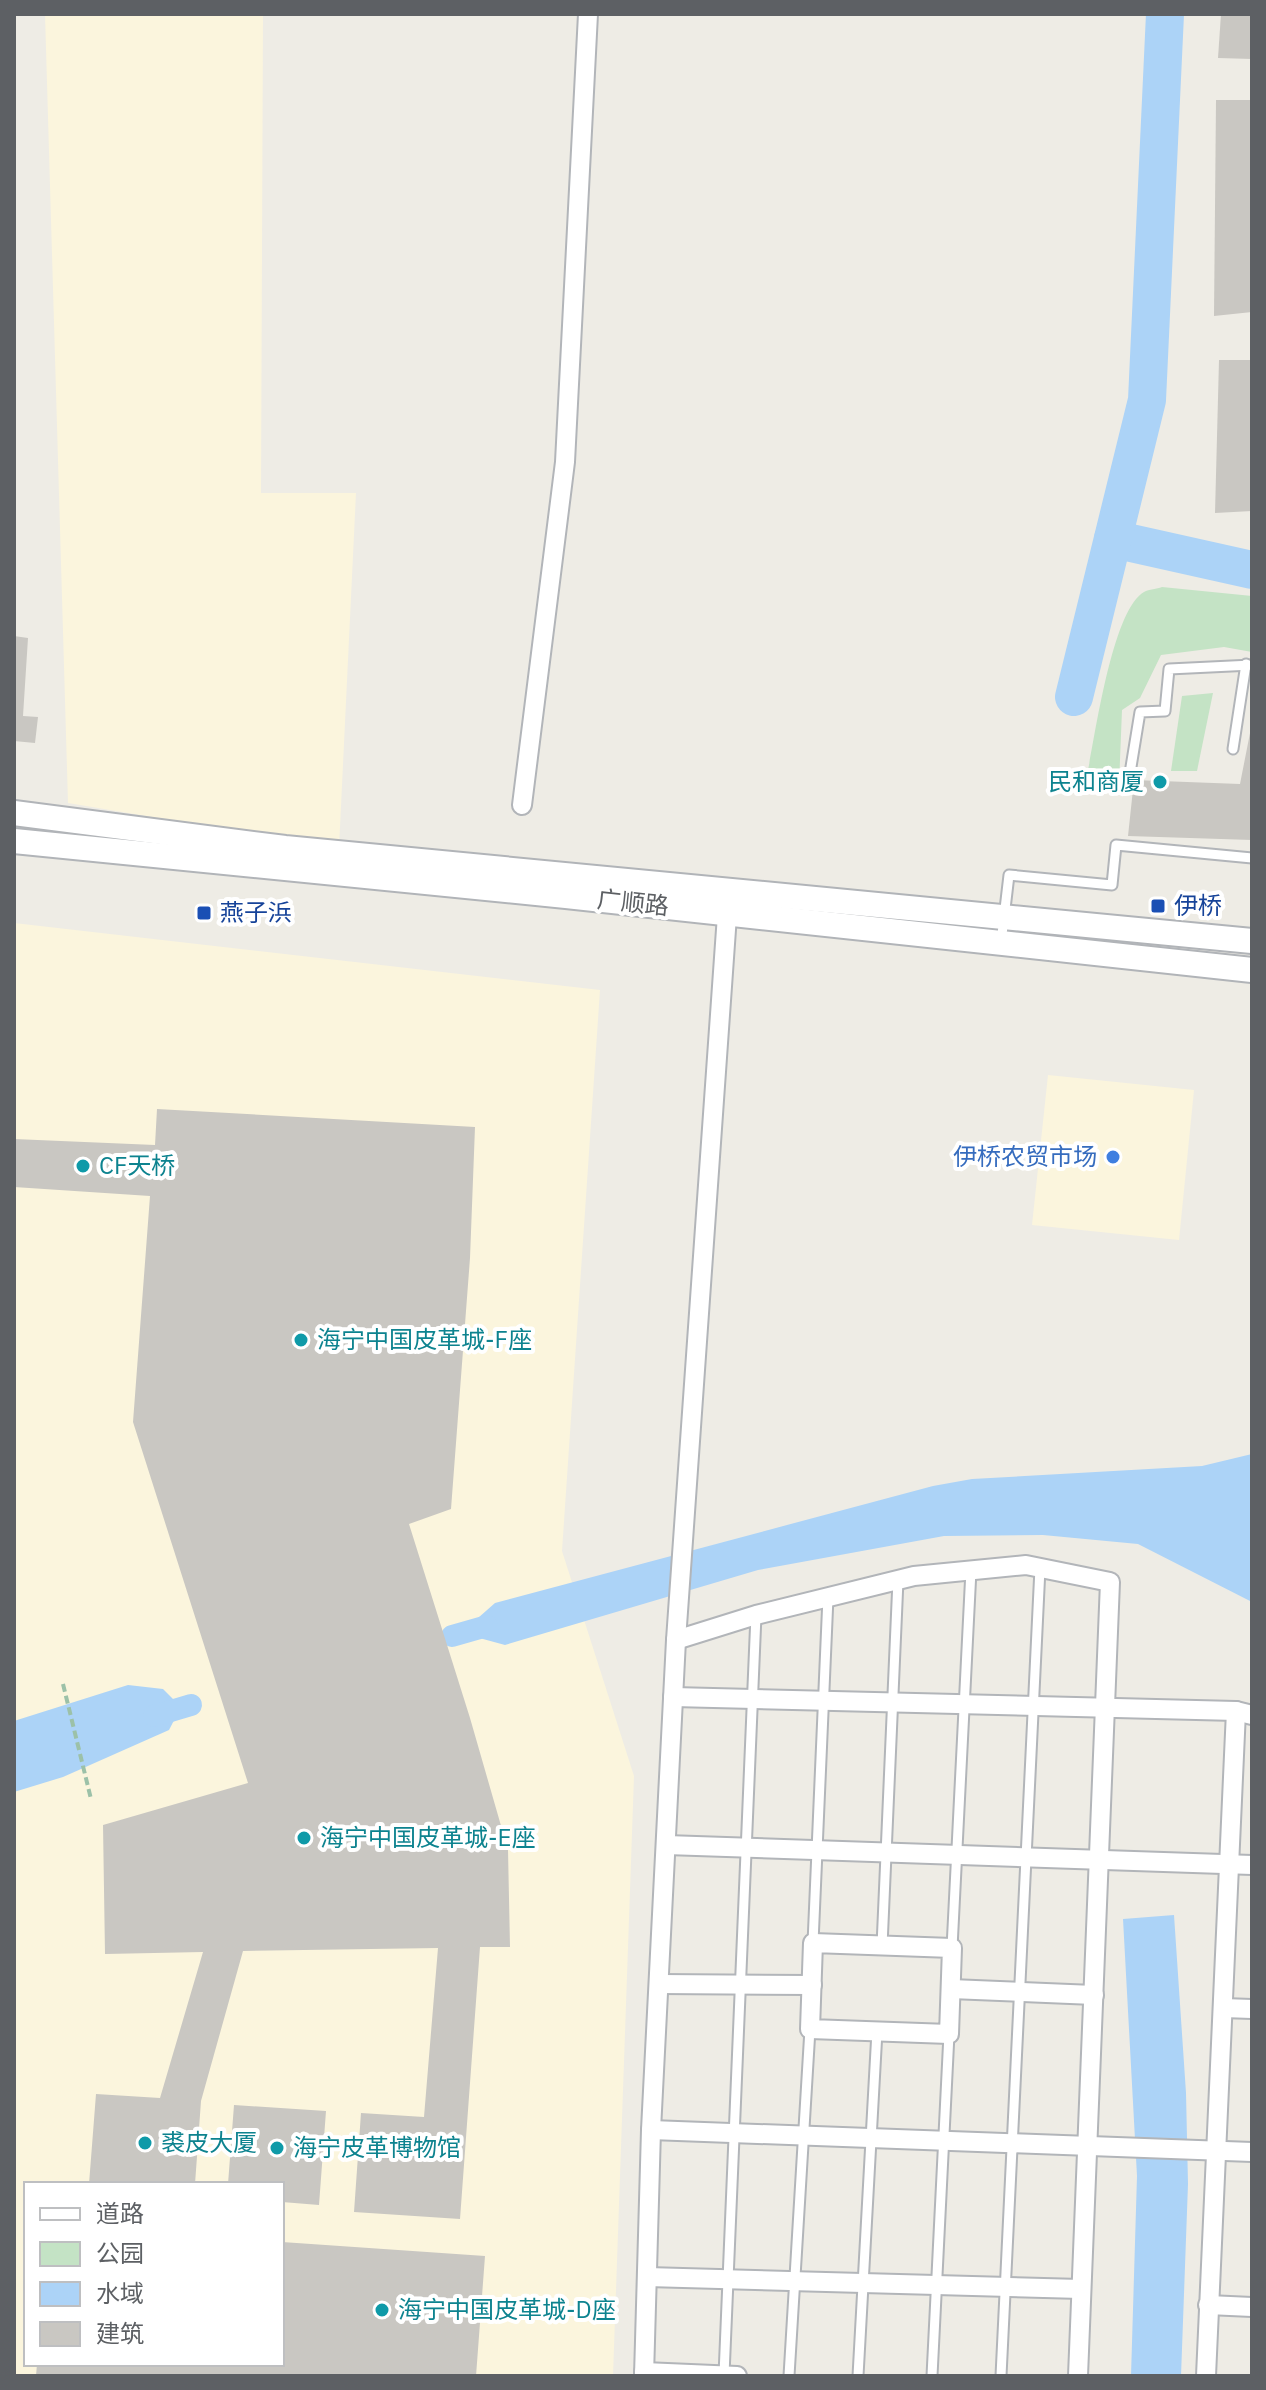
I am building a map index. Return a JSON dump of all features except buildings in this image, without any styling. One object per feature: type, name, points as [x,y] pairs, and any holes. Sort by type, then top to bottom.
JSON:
[{"type":"main road","name":"广顺路","points":[[14,813],[728,902],[1001,943],[1252,970]]},
{"type":"main road","name":"广顺路","points":[[14,841],[728,902],[1004,917],[1252,941]]},
{"type":"street","points":[[522,805],[565,462],[588,14]]},
{"type":"street","points":[[728,902],[676,1632],[651,2130],[644,2374],[737,2376]]},
{"type":"street","points":[[676,1632],[898,1580],[971,1570],[1026,1565],[1110,1582],[1078,2376]]},
{"type":"street","points":[[673,1697],[1244,1713],[1243,1772],[1229,1864],[1206,2376]]},
{"type":"street","points":[[666,1845],[1252,1865]]},
{"type":"street","points":[[813,1943],[952,1948],[949,2034],[810,2029],[813,1943]]},
{"type":"street","points":[[659,1984],[812,1985]]},
{"type":"street","points":[[951,1989],[1094,1995]]},
{"type":"street","points":[[1223,2008],[1252,2009]]},
{"type":"street","points":[[651,2130],[1252,2152]]},
{"type":"street","points":[[647,2277],[1081,2289]]},
{"type":"street","points":[[1208,2305],[1252,2307]]},
{"type":"lane","points":[[1130,773],[1140,712],[1165,711],[1169,669],[1249,664],[1233,749]]},
{"type":"lane","points":[[1001,943],[1009,875],[1112,885],[1116,845],[1252,858]]},
{"type":"lane","points":[[1001,2376],[1040,1568]]},
{"type":"lane","points":[[952,1948],[971,1570]]},
{"type":"lane","points":[[882,1946],[898,1580]]},
{"type":"lane","points":[[813,1943],[828,1597]]},
{"type":"lane","points":[[724,2375],[756,1615]]},
{"type":"lane","points":[[789,2376],[810,2029]]},
{"type":"lane","points":[[858,2376],[877,2031]]},
{"type":"lane","points":[[932,2376],[949,2034]]},
{"type":"path","points":[[63,1684],[91,1799]]},
{"type":"shaded area","points":[[45,14],[263,14],[261,493],[356,493],[339,848],[68,803]]},
{"type":"shaded area","points":[[14,923],[600,990],[562,1551],[634,1776],[613,2376],[14,2376]]},
{"type":"shaded area","name":"伊桥农贸市场","points":[[1048,1075],[1194,1090],[1179,1240],[1032,1225]]},
{"type":"green space","points":[[1162,587],[1252,596],[1252,652],[1224,647],[1161,655],[1140,698],[1122,710],[1119,785],[1087,775],[1106,676],[1123,623],[1133,604],[1144,592]]},
{"type":"green space","points":[[1213,693],[1197,771],[1171,771],[1182,696]]},
{"type":"water","points":[[1252,1454],[1252,1602],[1138,1544],[1043,1535],[944,1536],[758,1570],[505,1645],[461,1633],[495,1603],[933,1486],[972,1479],[1202,1466]]},
{"type":"water","points":[[128,1685],[163,1689],[181,1707],[169,1730],[63,1777],[14,1792],[14,1721]]},
{"type":"water","points":[[1174,1915],[1186,2093],[1188,2184],[1181,2376],[1131,2376],[1137,2176],[1123,1919]]},
{"type":"waterway","points":[[1074,697],[1147,400],[1165,14]]},
{"type":"waterway","points":[[1113,539],[1252,570]]},
{"type":"waterway","points":[[452,1636],[487,1626]]},
{"type":"waterway","points":[[154,1716],[191,1705]]},
{"type":"place","name":"民和商厦","points":[[1160,782]]},
{"type":"place","name":"伊桥","points":[[1158,906]]},
{"type":"place","name":"燕子浜","points":[[204,913]]},
{"type":"place","name":"伊桥农贸市场","points":[[1113,1157]]},
{"type":"place","name":"CF天桥","points":[[83,1166]]},
{"type":"place","name":"海宁中国皮革城-F座","points":[[301,1340]]},
{"type":"place","name":"海宁中国皮革城-E座","points":[[304,1838]]},
{"type":"place","name":"裘皮大厦","points":[[145,2143]]},
{"type":"place","name":"海宁皮革博物馆","points":[[277,2148]]},
{"type":"place","name":"海宁中国皮革城-D座","points":[[382,2310]]}]
